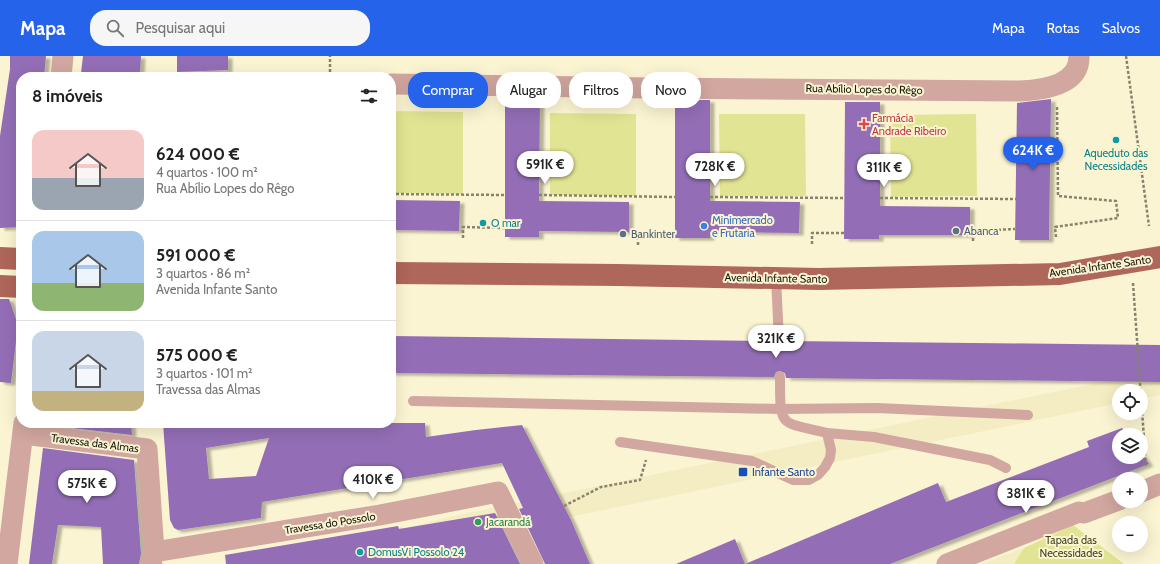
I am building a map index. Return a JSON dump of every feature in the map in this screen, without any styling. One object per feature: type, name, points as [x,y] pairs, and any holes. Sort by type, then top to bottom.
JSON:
[{"type":"main road","name":"Avenida Infante Santo","points":[[396,273],[826,279],[1060,274],[1160,257]]},
{"type":"main road","points":[[0,258],[16,259]]},
{"type":"main road","points":[[0,286],[16,287]]},
{"type":"street","points":[[61,72],[63,56]]},
{"type":"street","name":"Rua Abílio Lopes do Rêgo","points":[[396,84],[1020,91],[1044,90],[1057,86],[1071,75],[1076,68],[1079,56]]},
{"type":"street","points":[[7,564],[23,429]]},
{"type":"street","name":"Travessa das Almas","points":[[23,429],[147,449],[153,558]]},
{"type":"street","name":"Travessa do Possolo","points":[[153,558],[498,492],[533,564]]},
{"type":"street","points":[[946,564],[1065,517],[1079,512],[1084,513],[1112,503]]},
{"type":"lane","points":[[776,278],[778,341]]},
{"type":"lane","points":[[780,378],[780,409],[785,422],[792,426],[827,433],[888,440],[990,460],[1006,468]]},
{"type":"lane","points":[[413,401],[780,409],[877,408],[1028,415]]},
{"type":"lane","points":[[620,442],[752,461],[793,480],[809,480],[818,475],[830,458],[831,450],[827,433]]},
{"type":"path","points":[[330,56],[330,72]]},
{"type":"path","points":[[1126,56],[1149,226]]},
{"type":"path","points":[[1056,237],[1055,227],[1118,218],[1116,201],[1058,196],[1057,86]]},
{"type":"path","points":[[396,194],[505,195]]},
{"type":"path","points":[[539,195],[675,197]]},
{"type":"path","points":[[710,197],[845,198]]},
{"type":"path","points":[[880,198],[1016,199]]},
{"type":"path","points":[[463,238],[463,227],[505,228]]},
{"type":"path","points":[[973,241],[973,231],[1015,229]]},
{"type":"path","points":[[638,245],[638,234],[674,233]]},
{"type":"path","points":[[812,244],[812,233],[844,233]]},
{"type":"path","points":[[1131,262],[1150,488]]},
{"type":"path","points":[[564,506],[601,487],[640,480],[650,446]]},
{"type":"shaded area","points":[[1160,370],[1160,395],[1148,398],[1148,384],[1112,384],[1112,404],[454,541],[289,564],[352,543],[449,517]]},
{"type":"shaded area","points":[[1024,548],[1014,564],[981,564]]},
{"type":"green space","points":[[396,111],[463,112],[463,194],[396,193]]},
{"type":"green space","points":[[550,113],[636,114],[636,196],[550,195]]},
{"type":"green space","points":[[719,114],[805,114],[806,196],[720,196]]},
{"type":"green space","points":[[976,114],[977,196],[891,197],[890,115]]},
{"type":"green space","name":"Tapada das Necessidades","points":[[1073,525],[1124,564],[1014,564],[1024,548]]},
{"type":"building","points":[[10,56],[46,56],[44,72],[16,72],[16,227],[0,228],[0,136],[10,69]]},
{"type":"building","points":[[83,56],[141,56],[140,72],[81,72]]},
{"type":"building","points":[[177,56],[228,56],[228,70],[177,72]]},
{"type":"building","points":[[1051,99],[1049,240],[1015,240],[1017,103]]},
{"type":"building","points":[[701,100],[710,100],[710,201],[800,202],[799,233],[710,232],[710,238],[675,238],[675,108],[701,108]]},
{"type":"building","points":[[845,102],[880,102],[880,206],[970,207],[970,235],[879,235],[879,239],[844,239]]},
{"type":"building","points":[[505,108],[540,108],[539,201],[629,202],[629,232],[539,231],[539,237],[505,237]]},
{"type":"building","points":[[396,200],[460,201],[459,231],[396,230]]},
{"type":"building","points":[[0,299],[9,299],[16,319],[16,342],[11,383],[0,382]]},
{"type":"building","points":[[396,336],[772,341],[774,345],[779,347],[783,346],[785,341],[1160,345],[1160,382],[786,378],[785,373],[780,371],[776,372],[774,377],[396,373]]},
{"type":"building","points":[[396,423],[425,423],[426,437],[522,425],[571,520],[590,564],[545,564],[519,509],[523,508],[502,463],[262,502],[261,518],[178,530],[174,528],[170,520],[163,428],[396,428]],"holes":[[[269,438],[256,476],[209,479],[206,448]]]},
{"type":"building","points":[[72,428],[131,428],[132,435]]},
{"type":"building","points":[[1112,432],[1112,464],[1148,464],[1148,463],[1149,464],[1128,472],[1112,472],[1112,478],[890,564],[745,564],[938,483],[946,502],[1089,447],[1087,441]]},
{"type":"building","points":[[43,448],[134,460],[141,554],[139,564],[103,564],[101,527],[58,525],[52,564],[29,564]]},
{"type":"building","points":[[495,513],[520,564],[226,564],[225,555],[398,526],[399,529]]},
{"type":"building","points":[[735,539],[745,564],[676,564]]},
{"type":"place","name":"Farmácia Andrade Ribeiro","points":[[864,124]]},
{"type":"place","name":"Aqueduto das Necessidades","points":[[1116,140]]},
{"type":"place","name":"O mar","points":[[483,223]]},
{"type":"place","name":"Minimercado e Frutaria","points":[[704,226]]},
{"type":"place","name":"Abanca","points":[[956,231]]},
{"type":"place","name":"Bankinter","points":[[623,234]]},
{"type":"place","name":"Infante Santo","points":[[743,472]]},
{"type":"place","name":"Jacarandá","points":[[478,522]]},
{"type":"place","name":"DomusVi Possolo 24","points":[[360,552]]}]
